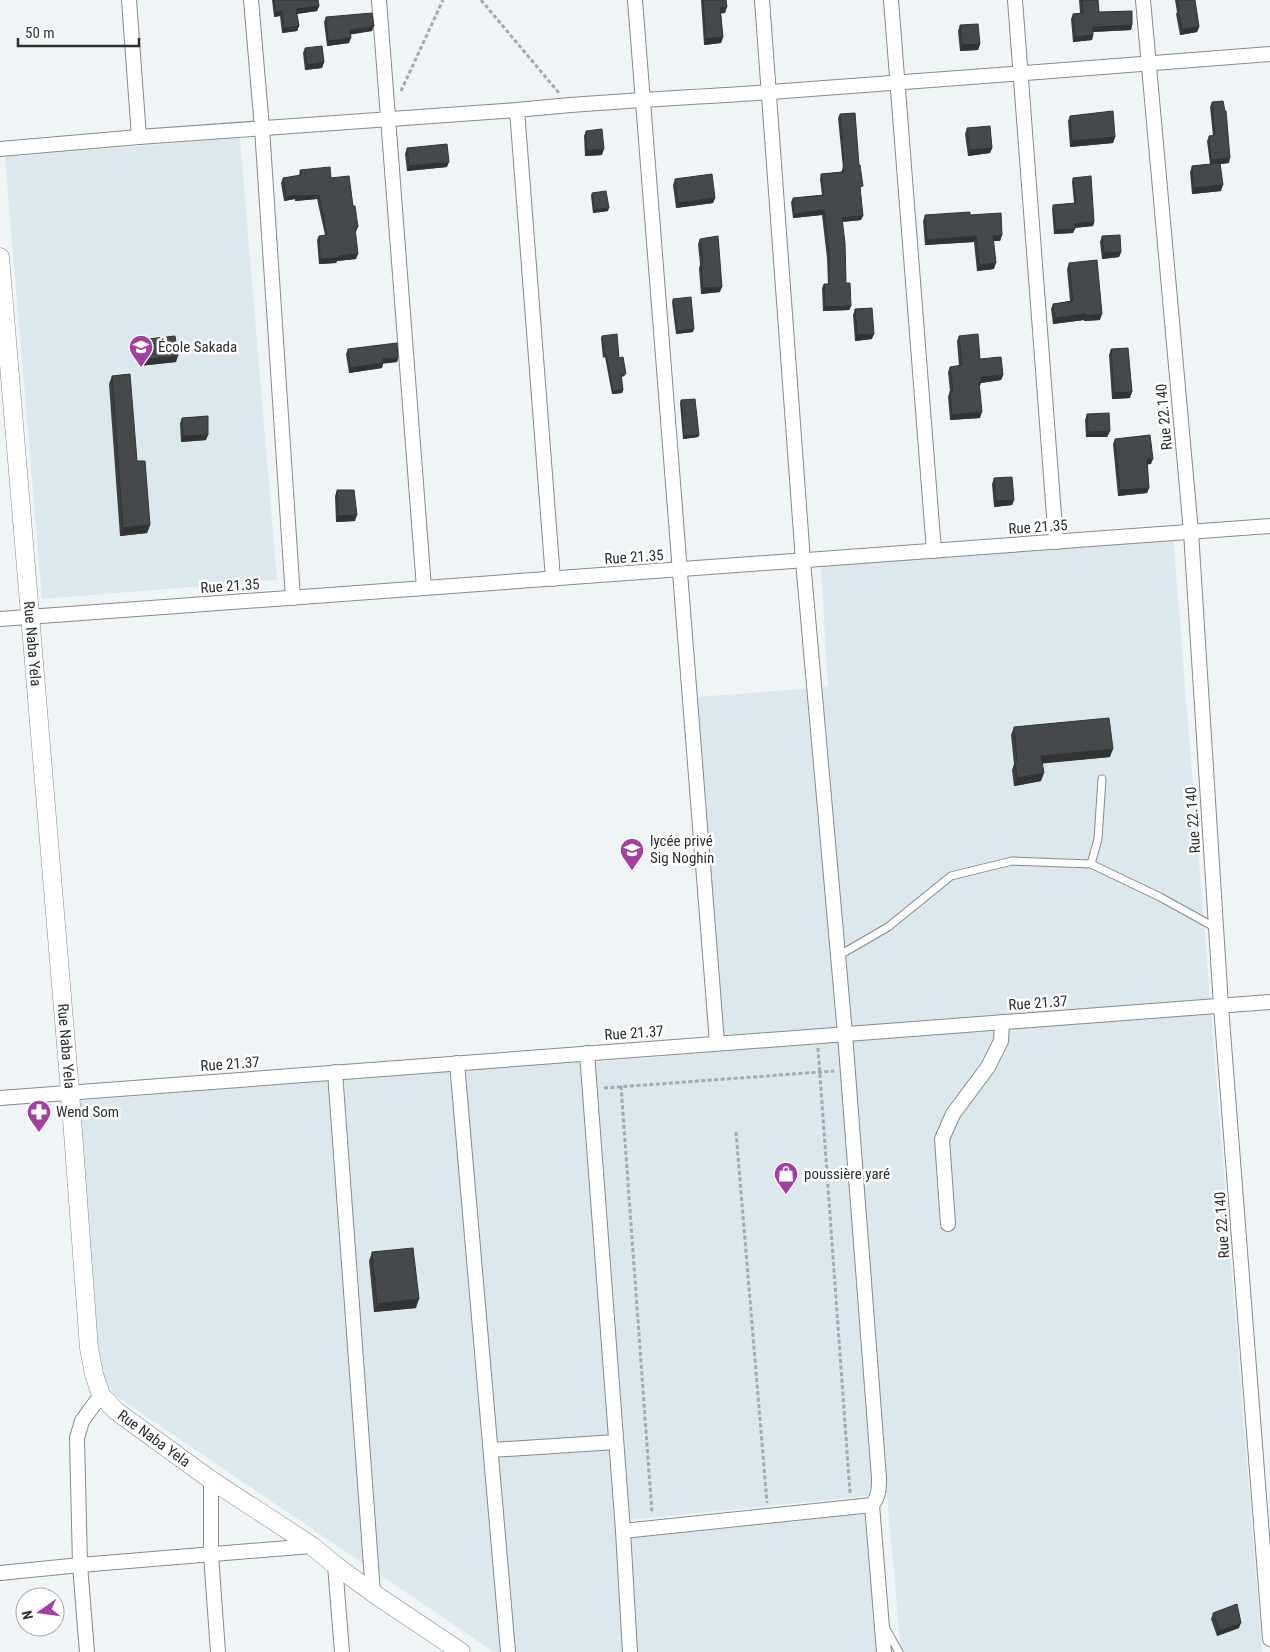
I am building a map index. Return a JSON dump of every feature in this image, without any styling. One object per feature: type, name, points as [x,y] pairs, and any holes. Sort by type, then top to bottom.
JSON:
[{"type":"street","points":[[129,0],[139,137]]},
{"type":"street","points":[[252,0],[293,598]]},
{"type":"street","points":[[379,0],[424,588]]},
{"type":"street","points":[[635,0],[717,1044]]},
{"type":"street","points":[[762,0],[803,561],[848,1070],[879,1478],[879,1490],[872,1504],[884,1652]]},
{"type":"street","points":[[891,0],[934,551]]},
{"type":"street","points":[[1015,0],[1056,542]]},
{"type":"street","name":"Rue 22.140","points":[[1143,0],[1191,532],[1221,1006],[1264,1479],[1270,1639]]},
{"type":"street","points":[[0,149],[139,137],[517,110],[569,104],[769,92],[1270,54]]},
{"type":"street","points":[[517,110],[552,579]]},
{"type":"street","name":"Rue Naba Yela","points":[[0,257],[70,1092],[89,1348],[94,1374],[101,1395],[116,1411],[212,1480],[312,1546],[373,1593],[461,1652]]},
{"type":"street","name":"Rue 21.35","points":[[0,619],[1270,526]]},
{"type":"street","name":"Rue 21.37","points":[[0,1098],[1270,1002]]},
{"type":"street","points":[[948,1224],[942,1139],[953,1114],[988,1067],[1001,1042],[1002,1022]]},
{"type":"street","points":[[587,1053],[623,1532],[630,1652]]},
{"type":"street","points":[[457,1063],[508,1652]]},
{"type":"street","points":[[334,1072],[373,1593]]},
{"type":"street","points":[[87,1652],[80,1565],[77,1438],[82,1421],[101,1395]]},
{"type":"street","points":[[491,1450],[616,1442]]},
{"type":"street","points":[[212,1480],[211,1555],[218,1652]]},
{"type":"street","points":[[623,1532],[872,1504]]},
{"type":"street","points":[[0,1573],[312,1546]]},
{"type":"street","points":[[335,1565],[342,1652]]},
{"type":"lane","points":[[1091,864],[1098,839],[1102,779]]},
{"type":"lane","points":[[838,956],[888,927],[951,876],[1012,861],[1091,864],[1160,897],[1216,928]]},
{"type":"lane","points":[[881,1620],[899,1652]]},
{"type":"path","points":[[400,93],[443,0]]},
{"type":"path","points":[[481,0],[569,104]]},
{"type":"path","points":[[817,1036],[851,1507]]},
{"type":"path","points":[[590,1089],[848,1070]]},
{"type":"path","points":[[621,1086],[653,1528]]},
{"type":"path","points":[[736,1132],[768,1516]]},
{"type":"shaded area","name":"École Sakada","points":[[240,138],[277,580],[42,599],[5,157]]},
{"type":"shaded area","points":[[1173,536],[1262,1652],[901,1652],[887,1494],[629,1520],[595,1062],[723,1051],[697,697],[828,687],[821,567]]},
{"type":"shaded area","points":[[581,1059],[617,1538],[876,1512],[887,1652],[494,1652],[116,1396],[105,1382],[100,1366],[97,1341],[79,1101]]},
{"type":"building","points":[[274,0],[318,0],[319,6],[296,9],[299,26],[284,28],[282,11],[276,12]]},
{"type":"building","points":[[703,0],[726,0],[727,7],[720,8],[723,37],[706,39]]},
{"type":"building","points":[[1082,0],[1098,0],[1099,12],[1132,11],[1132,25],[1093,27],[1093,35],[1075,37],[1073,14],[1083,13]]},
{"type":"building","points":[[1178,0],[1195,0],[1199,27],[1182,29]]},
{"type":"building","points":[[372,13],[374,26],[350,30],[351,38],[328,41],[326,17]]},
{"type":"building","points":[[978,24],[980,44],[962,45],[960,25]]},
{"type":"building","points":[[322,46],[324,62],[307,65],[305,48]]},
{"type":"building","points":[[1223,101],[1226,111],[1230,158],[1211,160],[1209,136],[1215,135],[1212,102]]},
{"type":"building","points":[[1113,111],[1115,137],[1072,141],[1070,116]]},
{"type":"building","points":[[855,113],[859,165],[863,186],[860,187],[863,216],[842,218],[846,283],[850,283],[851,306],[825,307],[824,284],[829,284],[829,254],[824,210],[794,214],[793,198],[824,195],[821,174],[843,172],[840,114]]},
{"type":"building","points":[[990,126],[992,148],[970,150],[967,128]]},
{"type":"building","points":[[602,129],[604,149],[587,151],[586,131]]},
{"type":"building","points":[[447,144],[449,162],[409,166],[407,148]]},
{"type":"building","points":[[1220,163],[1223,185],[1194,188],[1192,166]]},
{"type":"building","points":[[330,167],[331,178],[349,176],[358,227],[355,228],[358,254],[320,259],[319,236],[327,235],[319,195],[286,197],[283,178],[301,175],[300,170]]},
{"type":"building","points":[[712,174],[715,198],[678,203],[675,179]]},
{"type":"building","points":[[1091,176],[1094,222],[1074,224],[1075,229],[1056,230],[1053,205],[1076,203],[1073,178]]},
{"type":"building","points":[[606,191],[609,208],[594,210],[592,193]]},
{"type":"building","points":[[970,212],[970,215],[1001,213],[1002,235],[993,236],[996,263],[979,265],[976,236],[927,240],[925,215]]},
{"type":"building","points":[[1120,235],[1121,252],[1104,253],[1102,236]]},
{"type":"building","points":[[718,236],[722,287],[703,288],[701,263],[703,263],[700,239]]},
{"type":"building","points":[[1097,260],[1102,314],[1055,318],[1053,304],[1073,301],[1069,263]]},
{"type":"building","points":[[691,297],[694,329],[677,331],[673,299]]},
{"type":"building","points":[[872,308],[874,334],[857,335],[855,309]]},
{"type":"building","points":[[617,334],[619,358],[623,357],[626,374],[621,374],[623,390],[613,391],[606,354],[604,355],[602,336]]},
{"type":"building","points":[[978,334],[980,359],[1001,357],[1003,375],[981,377],[981,382],[979,382],[982,412],[952,415],[950,391],[953,391],[950,367],[962,365],[959,336]]},
{"type":"building","points":[[175,336],[178,356],[141,360],[139,340]]},
{"type":"building","points":[[397,343],[398,358],[383,359],[383,363],[350,368],[348,349]]},
{"type":"building","points":[[1128,348],[1132,392],[1114,393],[1111,349]]},
{"type":"building","points":[[130,374],[137,461],[145,461],[150,525],[123,528],[112,376]]},
{"type":"building","points":[[695,399],[699,435],[684,436],[681,400]]},
{"type":"building","points":[[1109,413],[1110,431],[1088,432],[1087,414]]},
{"type":"building","points":[[208,416],[208,435],[183,436],[182,418]]},
{"type":"building","points":[[1150,435],[1153,459],[1147,459],[1149,488],[1120,490],[1115,439]]},
{"type":"building","points":[[1012,477],[1014,500],[996,501],[994,478]]},
{"type":"building","points":[[337,490],[354,490],[357,515],[338,516]]},
{"type":"building","points":[[1109,718],[1113,749],[1041,756],[1044,773],[1017,778],[1014,727]]},
{"type":"building","points":[[413,1248],[419,1299],[377,1304],[372,1252]]},
{"type":"building","points":[[1237,1604],[1241,1623],[1219,1631],[1213,1613]]},
{"type":"place","name":"École Sakada","points":[[141,368]]},
{"type":"place","name":"lycée privé Sig Noghin","points":[[632,871]]},
{"type":"place","name":"Wend Som","points":[[39,1133]]},
{"type":"place","name":"poussière yaré","points":[[786,1195]]}]
